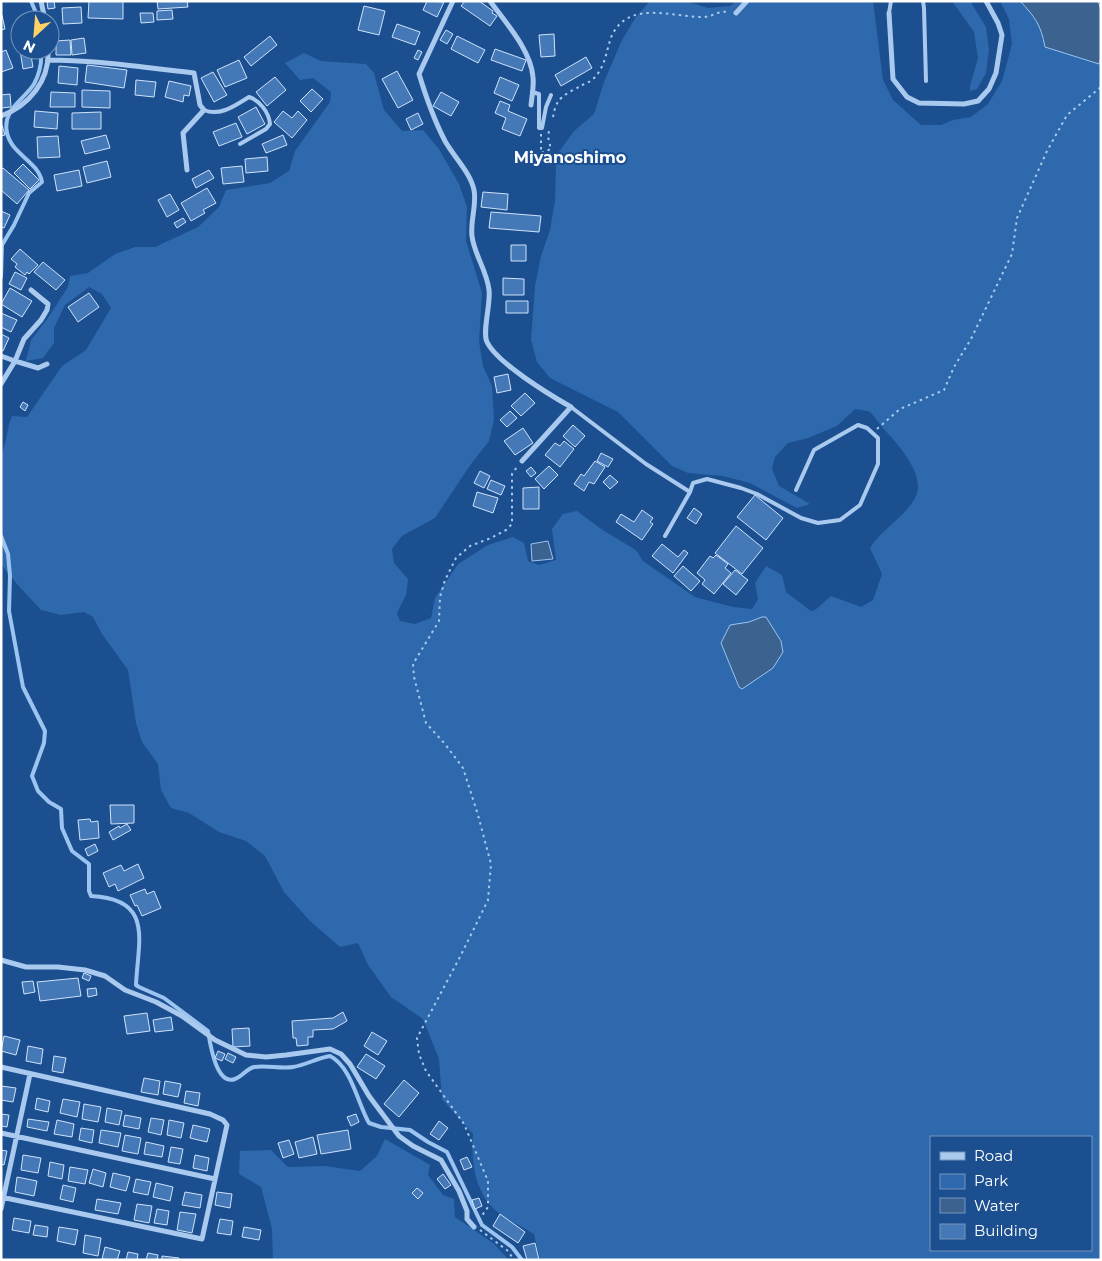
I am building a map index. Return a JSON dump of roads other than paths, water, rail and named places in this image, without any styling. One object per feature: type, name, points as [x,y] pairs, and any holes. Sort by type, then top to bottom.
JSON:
[{"type":"street","points":[[454,1],[419,74],[430,109],[474,190],[472,236],[489,289],[487,342],[496,354],[516,371],[540,389],[571,407],[522,461]]},
{"type":"street","points":[[490,1],[510,27],[527,56],[533,76],[530,105]]},
{"type":"street","points":[[736,13],[747,1]]},
{"type":"street","points":[[888,13],[894,79],[907,97],[918,103],[964,104],[978,101],[989,89],[996,73],[1002,35],[986,1]]},
{"type":"street","points":[[1,116],[20,108],[33,96],[48,60]]},
{"type":"street","points":[[60,60],[78,60],[194,73],[200,105],[204,110],[183,134],[187,170]]},
{"type":"street","points":[[1,384],[15,361],[24,339],[47,310],[48,304],[31,290]]},
{"type":"street","points":[[1,356],[38,368],[46,364]]},
{"type":"street","points":[[1,960],[26,967],[58,967],[85,970],[105,976],[125,990],[156,1002],[182,1016],[215,1040],[246,1055],[266,1057],[330,1049],[341,1054],[350,1064],[369,1096],[400,1136],[413,1146],[440,1160],[459,1191],[467,1211],[467,1219],[474,1227]]},
{"type":"street","points":[[1,1068],[210,1114],[223,1120],[227,1125],[202,1238],[2,1197]]},
{"type":"street","points":[[1,1209],[2,1197],[30,1074]]},
{"type":"street","points":[[1,1133],[215,1179]]},
{"type":"lane","points":[[888,13],[891,1]]},
{"type":"lane","points":[[922,1],[924,8],[926,81]]},
{"type":"lane","points":[[532,92],[539,94],[539,128],[542,128],[546,107],[551,96]]},
{"type":"lane","points":[[204,110],[216,113],[234,106],[248,96],[256,99],[270,117],[270,124],[266,129],[240,144]]},
{"type":"lane","points":[[571,407],[646,464],[690,492]]},
{"type":"lane","points":[[665,536],[693,484],[707,480],[757,494],[801,518],[818,523],[840,520],[860,505],[878,464],[878,438],[874,432],[858,425],[814,450],[796,490]]},
{"type":"water","points":[[1020,1],[1098,1],[1101,10],[1101,57],[1099,64],[1045,47],[1037,22]]},
{"type":"water","points":[[548,541],[553,559],[532,561],[531,544]]},
{"type":"water","points":[[766,617],[781,641],[783,652],[773,668],[742,689],[739,687],[721,643],[730,625],[749,622]]},
{"type":"waterway","points":[[31,1],[35,10]]},
{"type":"waterway","points":[[1,277],[2,245],[29,193],[42,182],[36,169],[10,141],[6,125],[11,111],[34,84],[41,60]]},
{"type":"waterway","points":[[1,536],[8,554],[10,576],[9,611],[23,687],[45,731],[44,743],[32,776],[38,791],[49,802],[61,809],[62,828],[72,851],[89,864],[89,891],[91,896],[111,899],[125,905],[133,914],[138,925],[139,938],[136,985],[164,998],[208,1031],[215,1062],[223,1076],[228,1079],[235,1079],[254,1067],[293,1067],[330,1056],[337,1061],[349,1077],[369,1123],[381,1127],[410,1130],[447,1152],[482,1225],[512,1247],[522,1260]]},
{"type":"district","name":"Miyanoshimo","points":[[570,157]]}]
